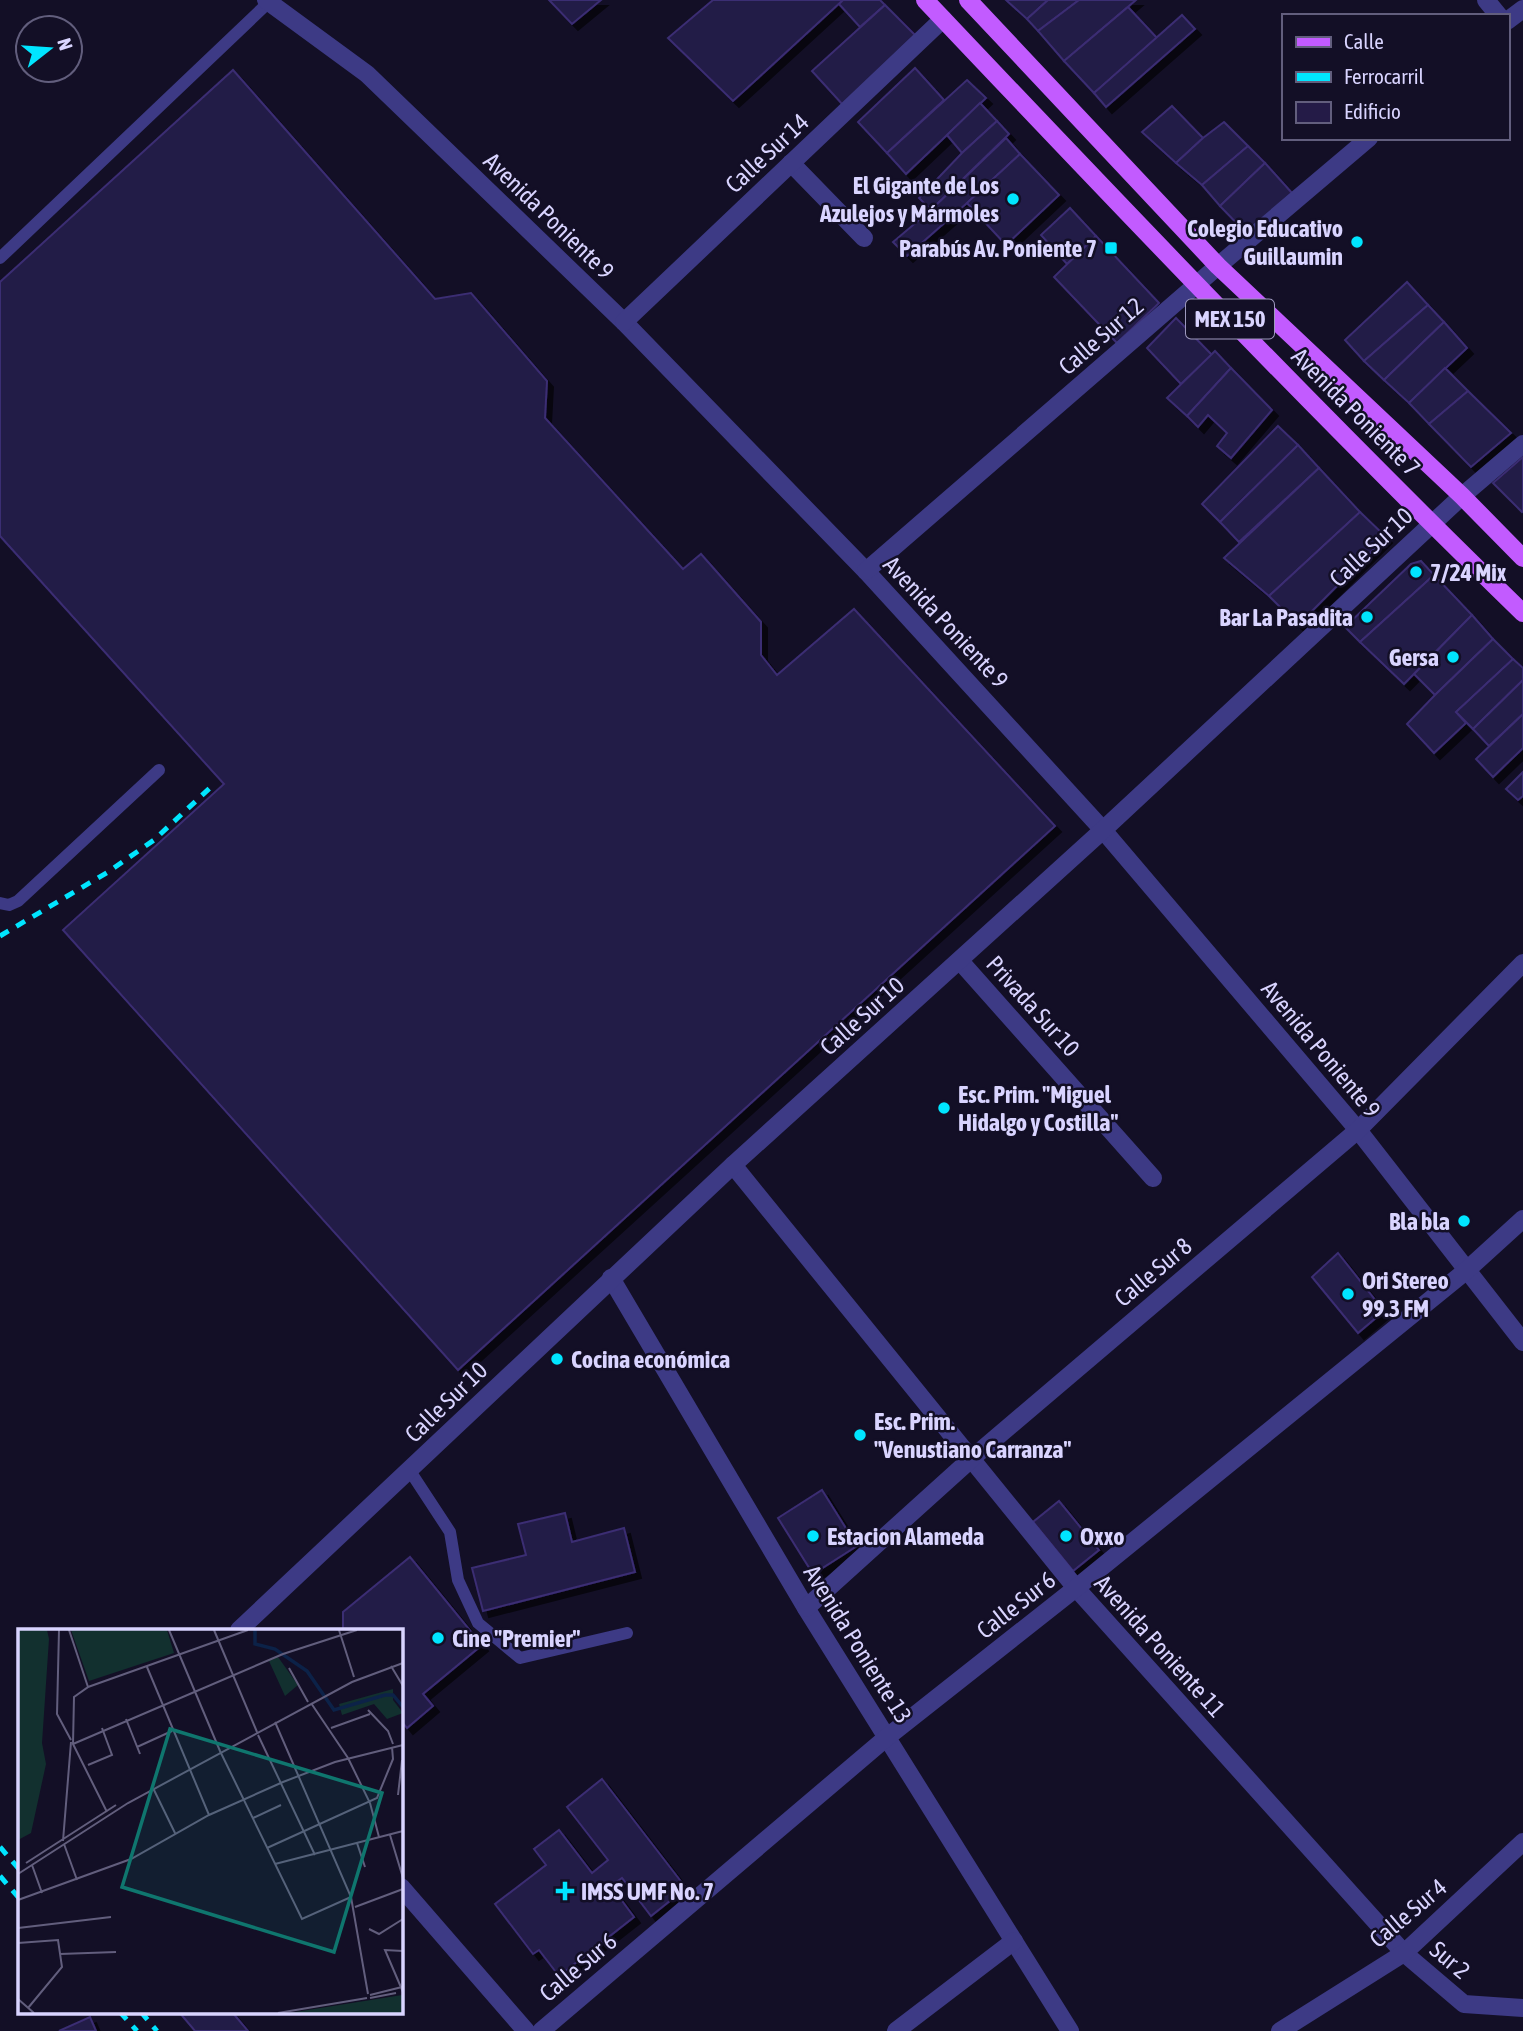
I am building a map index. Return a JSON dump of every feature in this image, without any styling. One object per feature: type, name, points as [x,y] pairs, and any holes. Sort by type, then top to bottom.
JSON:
[{"type":"main road","name":"Avenida Poniente 7","points":[[925,0],[1196,286],[1523,613]]},
{"type":"main road","name":"Avenida Poniente 7","points":[[968,0],[1218,266],[1462,496],[1523,558]]},
{"type":"street","points":[[1486,0],[1497,14]]},
{"type":"street","name":"Avenida Poniente 9","points":[[267,1],[367,74],[624,322],[866,571],[1103,830],[1358,1130],[1523,1342]]},
{"type":"street","name":"Calle Sur 14","points":[[624,322],[943,19]]},
{"type":"street","name":"Calle Sur 12","points":[[866,571],[1367,140]]},
{"type":"street","points":[[791,163],[864,238]]},
{"type":"street","name":"Calle Sur 10","points":[[240,1629],[733,1165],[1103,830],[1462,496],[1523,444]]},
{"type":"street","name":"Privada Sur 10","points":[[960,961],[1153,1178]]},
{"type":"street","name":"Calle Sur 8","points":[[806,1608],[971,1459],[1358,1130],[1523,964]]},
{"type":"street","name":"Avenida Poniente 11","points":[[733,1165],[1076,1588],[1404,1954]]},
{"type":"street","name":"Calle Sur 6","points":[[541,2031],[886,1738],[1076,1588],[1467,1270],[1523,1219]]},
{"type":"street","name":"Avenida Poniente 13","points":[[611,1278],[806,1608],[1070,2031]]},
{"type":"street","name":"Calle Sur 4","points":[[1280,2031],[1404,1954],[1523,1842]]},
{"type":"street","points":[[402,1888],[526,2031]]},
{"type":"street","points":[[896,2031],[1014,1941]]},
{"type":"street","name":"Sur 2","points":[[1404,1954],[1464,2004],[1523,2008]]},
{"type":"lane","points":[[0,258],[267,1]]},
{"type":"lane","points":[[0,903],[9,905],[18,901],[159,770]]},
{"type":"lane","points":[[410,1471],[450,1532],[458,1580],[478,1623],[520,1658],[627,1633]]},
{"type":"building","points":[[549,0],[601,0],[572,24]]},
{"type":"building","points":[[713,0],[843,0],[733,101],[668,38]]},
{"type":"building","points":[[843,0],[880,0],[885,5],[860,27],[839,4]]},
{"type":"building","points":[[1006,0],[1048,0],[1027,19]]},
{"type":"building","points":[[1048,0],[1079,0],[1038,31],[1027,19]]},
{"type":"building","points":[[1079,0],[1136,0],[1064,61],[1038,31]]},
{"type":"building","points":[[885,5],[915,35],[843,105],[812,71]]},
{"type":"building","points":[[1128,7],[1157,38],[1094,93],[1064,61]]},
{"type":"building","points":[[1182,15],[1195,29],[1106,107],[1094,93]]},
{"type":"building","points":[[915,68],[944,100],[887,153],[858,122]]},
{"type":"building","points":[[233,70],[435,299],[471,293],[547,381],[545,418],[683,569],[701,554],[761,622],[761,655],[777,675],[854,609],[1055,826],[458,1370],[63,930],[224,784],[0,536],[0,282]]},
{"type":"building","points":[[967,80],[986,98],[906,174],[887,153]]},
{"type":"building","points":[[980,103],[997,121],[962,153],[947,135]]},
{"type":"building","points":[[1172,106],[1203,138],[1176,163],[1142,132]]},
{"type":"building","points":[[997,121],[1009,134],[931,210],[919,198]]},
{"type":"building","points":[[1224,122],[1248,146],[1202,185],[1176,163]]},
{"type":"building","points":[[1006,138],[1020,154],[907,256],[893,242],[931,210]]},
{"type":"building","points":[[1248,146],[1265,163],[1220,206],[1202,185]]},
{"type":"building","name":"El Gigante de Los Azulejos y Mármoles","points":[[1020,154],[1059,195],[1006,245],[967,203]]},
{"type":"building","points":[[1265,163],[1292,193],[1247,234],[1220,206]]},
{"type":"building","points":[[1070,208],[1096,236],[1067,264],[1041,235]]},
{"type":"building","points":[[1096,236],[1159,303],[1117,343],[1054,277]]},
{"type":"building","points":[[1407,282],[1428,305],[1364,361],[1345,340]]},
{"type":"building","points":[[1428,305],[1444,322],[1384,380],[1364,361]]},
{"type":"building","points":[[1176,318],[1212,355],[1181,384],[1147,348]]},
{"type":"building","points":[[1444,322],[1467,348],[1409,403],[1384,380]]},
{"type":"building","points":[[1215,351],[1231,368],[1187,416],[1167,398]]},
{"type":"building","points":[[1231,368],[1272,410],[1231,458],[1217,446],[1227,433],[1208,415],[1198,427],[1187,416]]},
{"type":"building","points":[[1445,368],[1468,391],[1429,424],[1409,403]]},
{"type":"building","points":[[1468,391],[1511,433],[1471,467],[1429,424]]},
{"type":"building","points":[[1278,426],[1298,445],[1220,522],[1202,504]]},
{"type":"building","points":[[1298,445],[1319,468],[1239,542],[1220,522]]},
{"type":"building","points":[[1523,457],[1523,511],[1522,512],[1493,483]]},
{"type":"building","points":[[1319,468],[1360,512],[1269,596],[1224,558]]},
{"type":"building","points":[[1360,512],[1386,537],[1298,625],[1269,596]]},
{"type":"building","points":[[1421,561],[1434,575],[1360,642],[1345,627],[1411,564]]},
{"type":"building","points":[[1434,575],[1472,615],[1404,684],[1360,642]]},
{"type":"building","name":"Gersa","points":[[1472,615],[1493,639],[1435,695],[1414,674]]},
{"type":"building","points":[[1493,639],[1513,659],[1456,712],[1466,723],[1434,753],[1407,724]]},
{"type":"building","points":[[1513,659],[1523,668],[1523,680],[1473,729],[1456,712]]},
{"type":"building","points":[[1523,680],[1523,714],[1489,746],[1473,729]]},
{"type":"building","points":[[1523,714],[1523,748],[1493,777],[1476,759]]},
{"type":"building","points":[[1523,772],[1523,796],[1518,800],[1506,789]]},
{"type":"building","name":"Ori Stereo 99.3 FM","points":[[1338,1253],[1384,1311],[1358,1333],[1312,1277]]},
{"type":"building","points":[[822,1490],[857,1546],[813,1574],[778,1518]]},
{"type":"building","name":"Oxxo","points":[[1059,1501],[1099,1550],[1073,1571],[1033,1522]]},
{"type":"building","points":[[565,1513],[572,1542],[624,1528],[635,1572],[483,1611],[472,1568],[526,1555],[518,1524]]},
{"type":"building","name":"Cine \"Premier\"","points":[[410,1557],[482,1645],[423,1694],[433,1706],[407,1728],[402,1722],[402,1629],[343,1629],[343,1612]]},
{"type":"building","points":[[602,1779],[686,1888],[651,1916],[622,1878],[611,1886],[634,1917],[559,1976],[539,1950],[533,1954],[495,1904],[546,1865],[534,1849],[559,1830],[592,1873],[608,1860],[567,1807]]},
{"type":"building","points":[[181,2014],[234,2014],[248,2031],[195,2031]]},
{"type":"building","points":[[90,2017],[96,2031],[59,2031]]},
{"type":"railway","points":[[0,936],[108,872],[154,840],[212,786]]},
{"type":"railway","points":[[0,1847],[18,1868]]},
{"type":"railway","points":[[0,1876],[18,1897]]},
{"type":"railway","points":[[122,2014],[137,2031]]},
{"type":"railway","points":[[143,2014],[157,2031]]},
{"type":"place","name":"El Gigante de Los Azulejos y Mármoles","points":[[1013,199]]},
{"type":"place","name":"Colegio Educativo Guillaumin","points":[[1357,242]]},
{"type":"place","name":"Parabús Av. Poniente 7","points":[[1111,248]]},
{"type":"place","name":"7/24 Mix","points":[[1416,572]]},
{"type":"place","name":"Bar La Pasadita","points":[[1367,617]]},
{"type":"place","name":"Gersa","points":[[1453,657]]},
{"type":"place","name":"Esc. Prim. \"Miguel Hidalgo y Costilla\"","points":[[944,1108]]},
{"type":"place","name":"Bla bla","points":[[1464,1221]]},
{"type":"place","name":"Ori Stereo 99.3 FM","points":[[1348,1294]]},
{"type":"place","name":"Cocina económica","points":[[557,1359]]},
{"type":"place","name":"Esc. Prim. \"Venustiano Carranza\"","points":[[860,1435]]},
{"type":"place","name":"Estacion Alameda","points":[[813,1536]]},
{"type":"place","name":"Oxxo","points":[[1066,1536]]},
{"type":"place","name":"Cine \"Premier\"","points":[[438,1638]]},
{"type":"place","name":"IMSS UMF No. 7","points":[[565,1891]]}]
